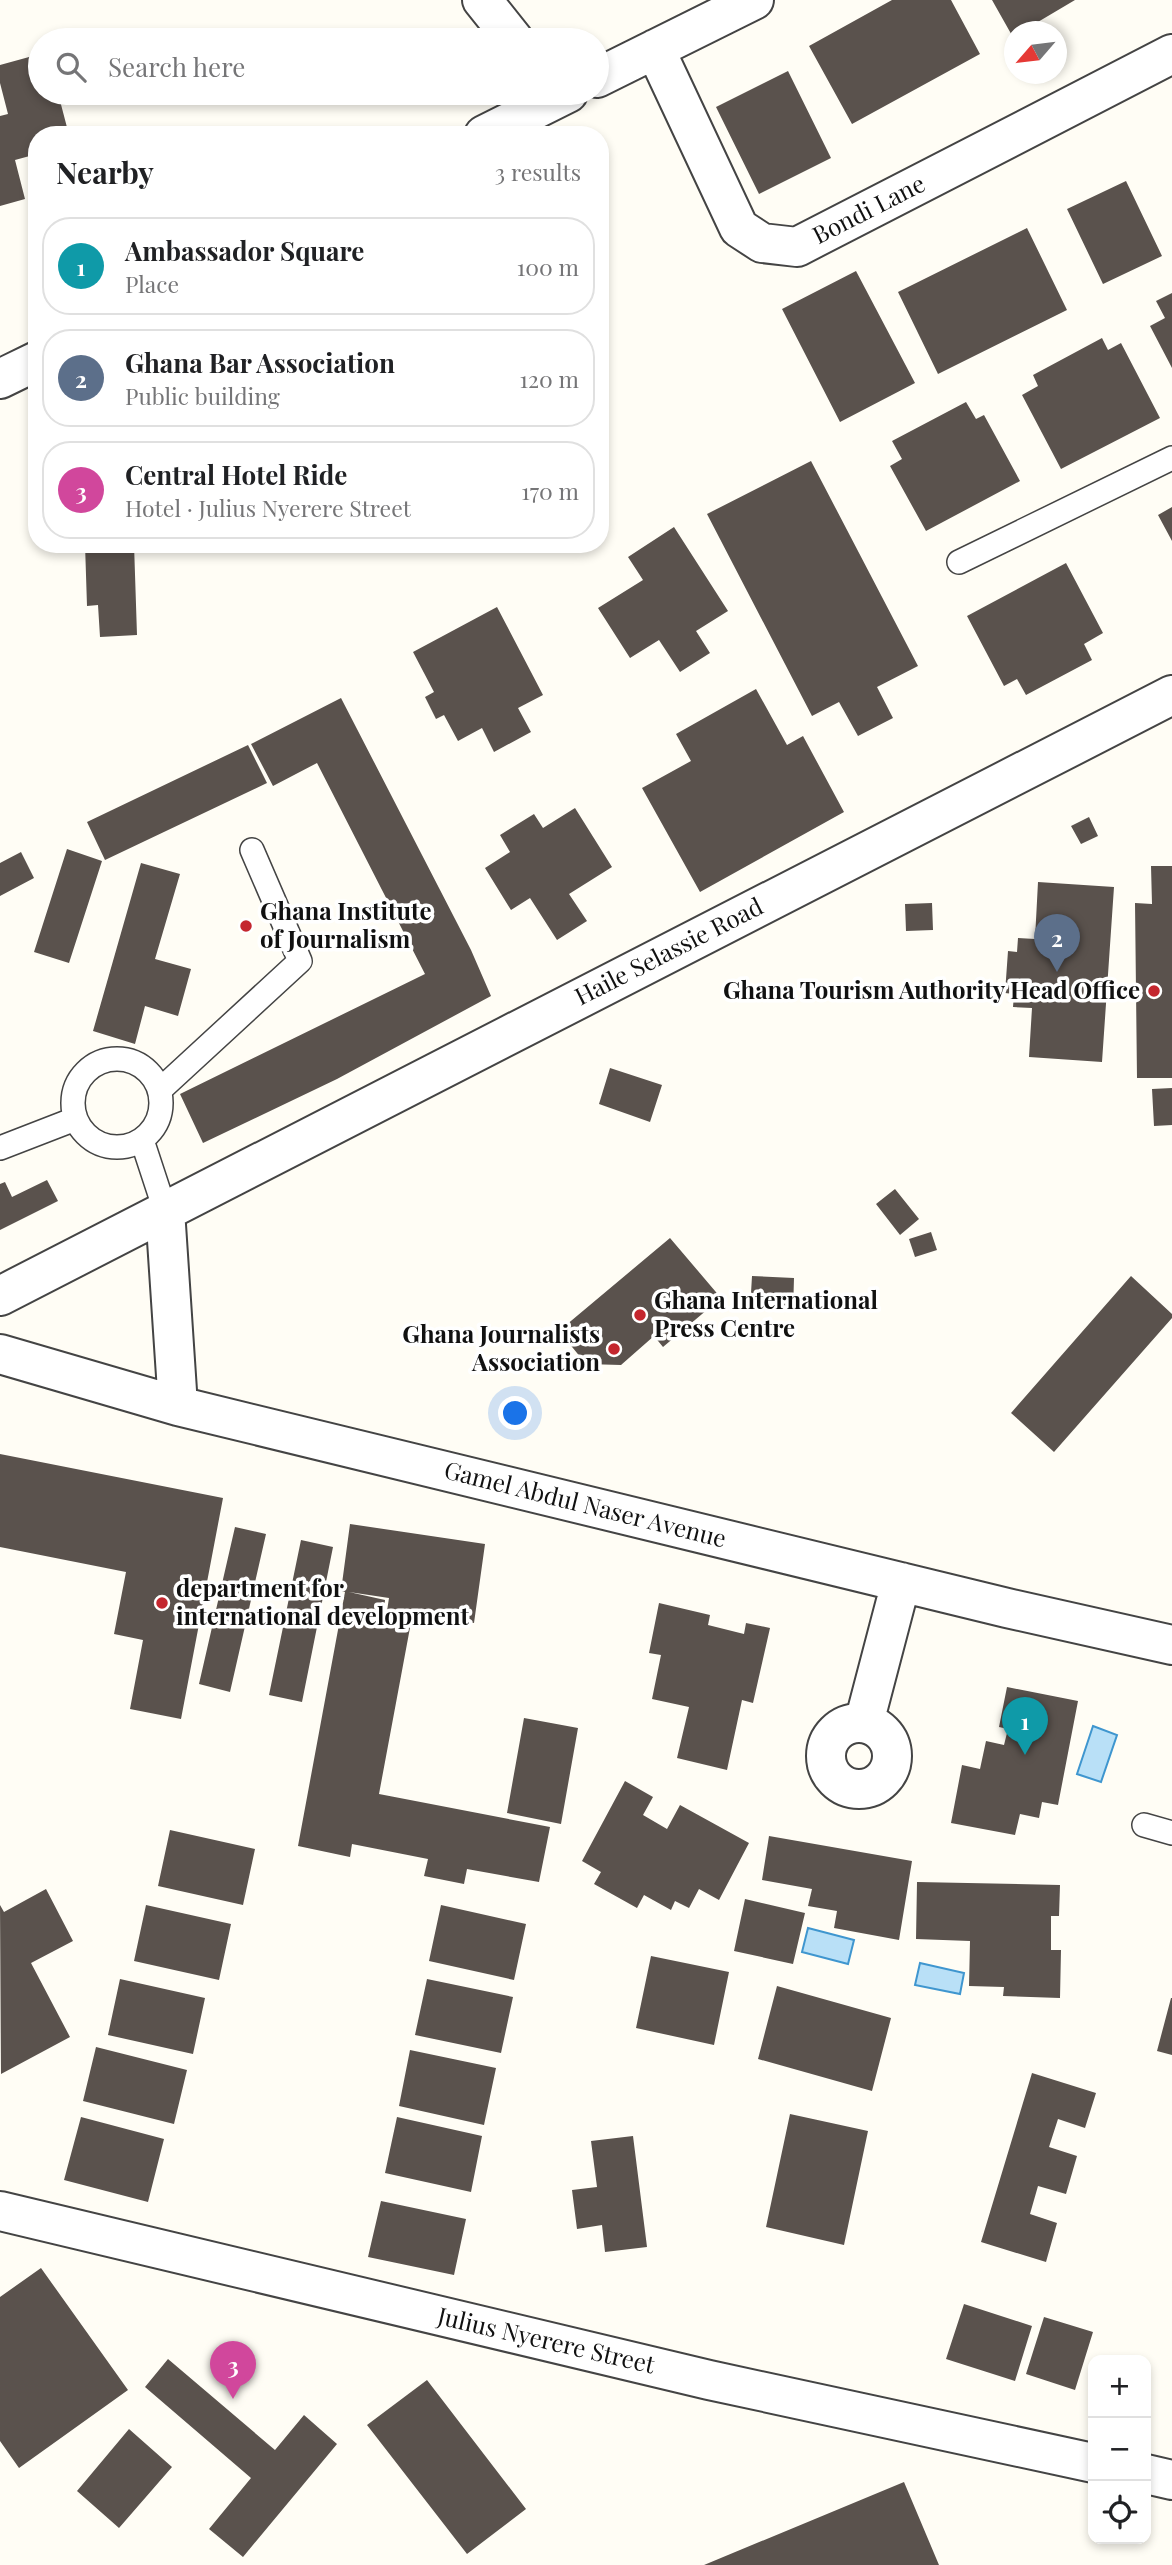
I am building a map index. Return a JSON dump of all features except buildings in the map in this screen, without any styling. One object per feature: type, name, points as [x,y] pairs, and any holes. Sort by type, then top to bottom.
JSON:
[{"type":"street","points":[[482,0],[504,28]]},
{"type":"street","points":[[609,72],[754,0]]},
{"type":"street","name":"Bondi Lane","points":[[655,49],[739,228],[762,243],[797,247],[1172,54]]},
{"type":"street","points":[[501,126],[540,105]]},
{"type":"street","points":[[0,379],[28,365]]},
{"type":"street","name":"Haile Selassie Road","points":[[0,1296],[1172,695]]},
{"type":"street","points":[[165,1210],[178,1406]]},
{"type":"street","name":"Gamel Abdul Naser Avenue","points":[[0,1354],[178,1406],[901,1582],[1172,1645]]},
{"type":"street","points":[[864,1723],[901,1582]]},
{"type":"street","name":"Julius Nyerere Street","points":[[0,2210],[709,2380],[1088,2462]]},
{"type":"street","points":[[1151,2475],[1172,2480]]},
{"type":"lane","points":[[959,562],[1172,458]]},
{"type":"lane","points":[[160,1090],[300,961],[253,850]]},
{"type":"lane","points":[[116,1058],[144,1066],[160,1090],[162,1109],[155,1127],[142,1140],[117,1148],[92,1140],[75,1119],[74,1091],[90,1067],[116,1058]]},
{"type":"lane","points":[[0,1148],[75,1119]]},
{"type":"lane","points":[[142,1140],[165,1210]]},
{"type":"lane","points":[[1144,1825],[1172,1833]]},
{"type":"water","points":[[1093,1726],[1117,1735],[1101,1782],[1077,1774]]},
{"type":"water","points":[[808,1928],[854,1940],[848,1964],[802,1952]]},
{"type":"water","points":[[920,1963],[964,1973],[960,1994],[915,1985]]},
{"type":"place","name":"Ghana Institute of Journalism","points":[[246,926]]},
{"type":"place","name":"Ghana Bar Association","points":[[1057,972]]},
{"type":"place","name":"Ghana Tourism Authority Head Office","points":[[1154,991]]},
{"type":"place","name":"Ghana International Press Centre","points":[[640,1315]]},
{"type":"place","name":"Ghana Journalists Association","points":[[614,1349]]},
{"type":"place","name":"department for international development","points":[[162,1603]]},
{"type":"place","name":"Ambassador Square","points":[[1025,1755]]},
{"type":"place","name":"Central Hotel Ride","points":[[233,2399]]}]
